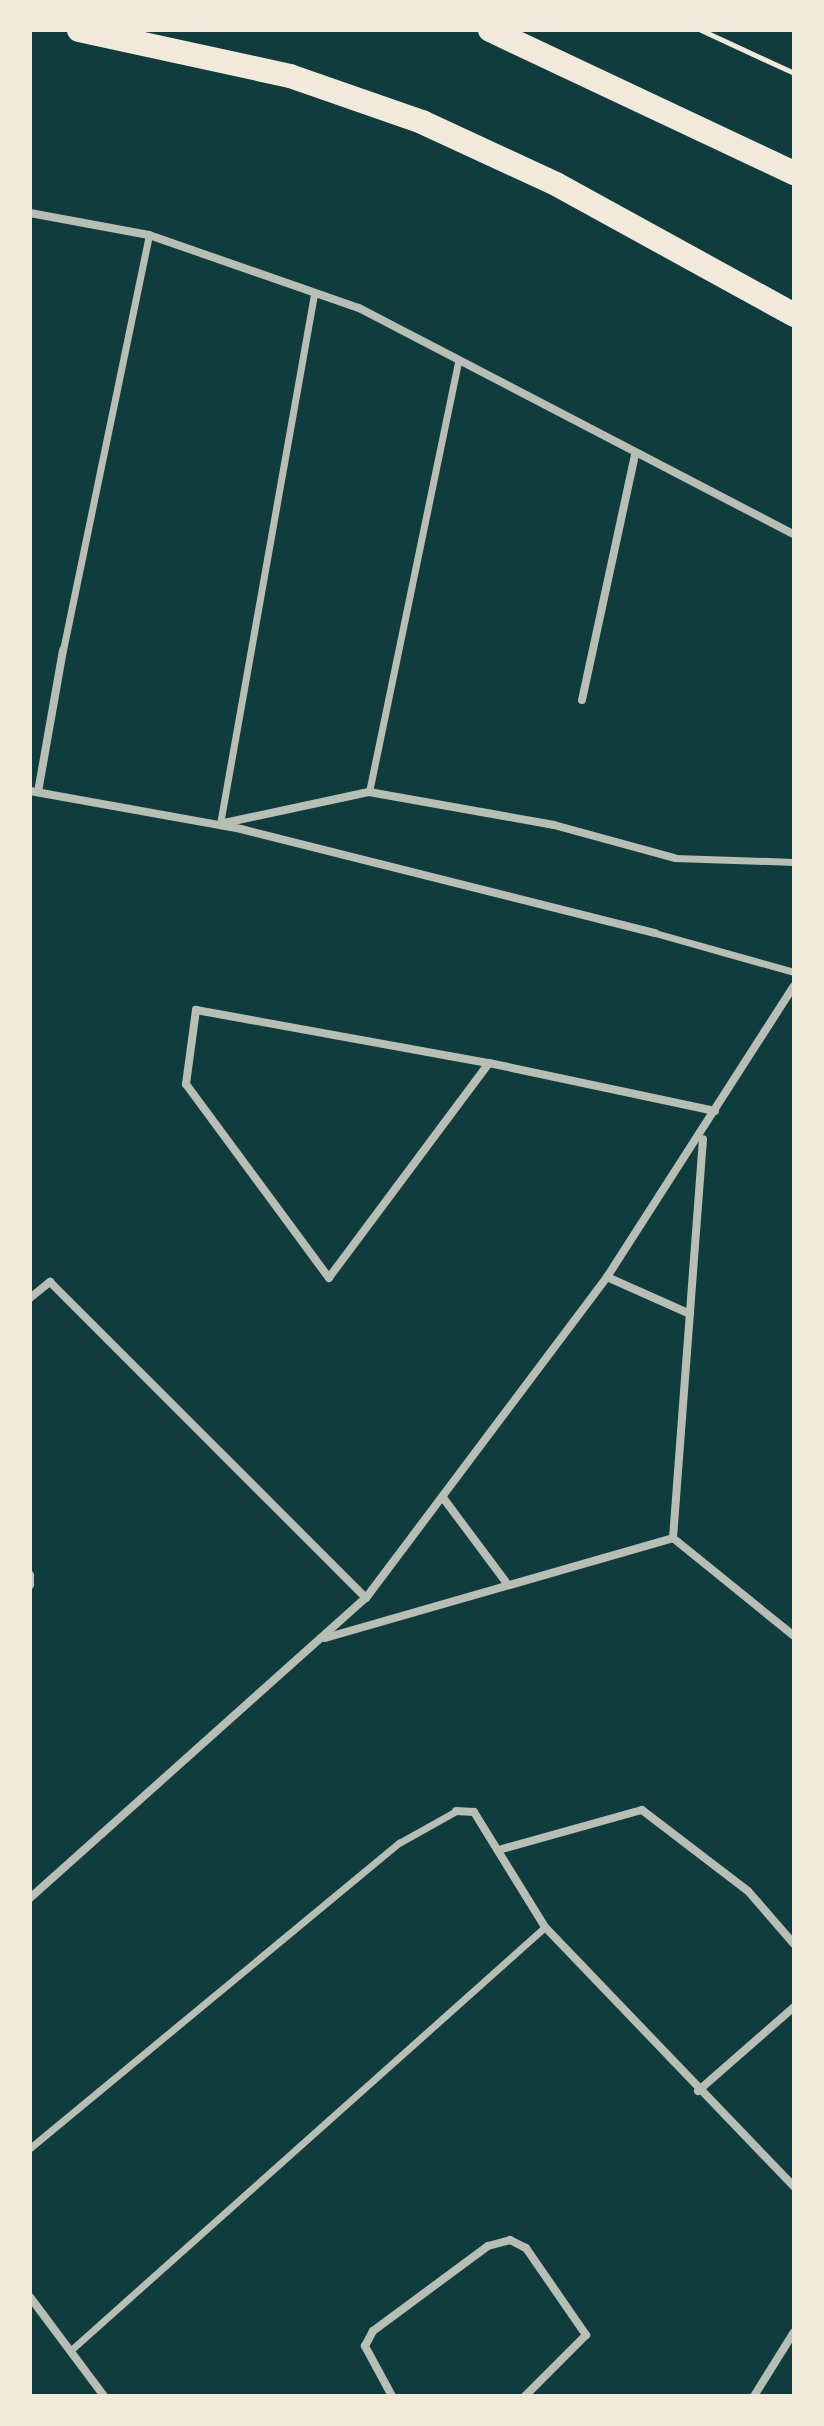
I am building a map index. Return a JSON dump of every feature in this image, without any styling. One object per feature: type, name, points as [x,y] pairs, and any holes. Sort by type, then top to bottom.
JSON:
[{"type":"highway","points":[[79,30],[290,76],[422,122],[556,184],[794,315]]},
{"type":"highway","points":[[490,30],[794,173]]},
{"type":"street","points":[[30,213],[149,235],[314,294],[458,361],[794,534]]},
{"type":"street","points":[[149,235],[34,792],[220,824],[655,933],[794,972]]},
{"type":"street","points":[[220,824],[314,294]]},
{"type":"street","points":[[369,792],[458,361]]},
{"type":"street","points":[[582,700],[635,454]]},
{"type":"street","points":[[220,824],[369,792],[554,825],[675,858],[794,862]]},
{"type":"street","points":[[30,1898],[366,1598],[444,1499],[607,1277],[704,1136],[715,1111],[794,986]]},
{"type":"street","points":[[489,1063],[329,1278],[186,1084],[196,1010],[489,1063],[715,1111]]},
{"type":"street","points":[[673,1538],[704,1136]]},
{"type":"street","points":[[607,1277],[690,1314]]},
{"type":"street","points":[[30,1298],[50,1282],[366,1598]]},
{"type":"street","points":[[444,1499],[508,1585]]},
{"type":"street","points":[[324,1638],[673,1538]]},
{"type":"street","points":[[673,1538],[794,1636]]},
{"type":"street","points":[[30,1575],[30,1585]]},
{"type":"street","points":[[502,1849],[642,1810],[748,1891],[794,1944]]},
{"type":"street","points":[[30,2148],[399,1843],[456,1811],[474,1812],[502,1849],[545,1927],[698,2091],[794,2187]]},
{"type":"street","points":[[71,2350],[545,1927]]},
{"type":"street","points":[[698,2091],[794,2007]]},
{"type":"street","points":[[392,2396],[365,2346],[373,2331],[488,2246],[510,2240],[526,2248],[586,2335],[525,2396]]},
{"type":"street","points":[[30,2297],[104,2396]]},
{"type":"street","points":[[754,2396],[794,2332]]},
{"type":"path","points":[[701,30],[794,73]]}]
